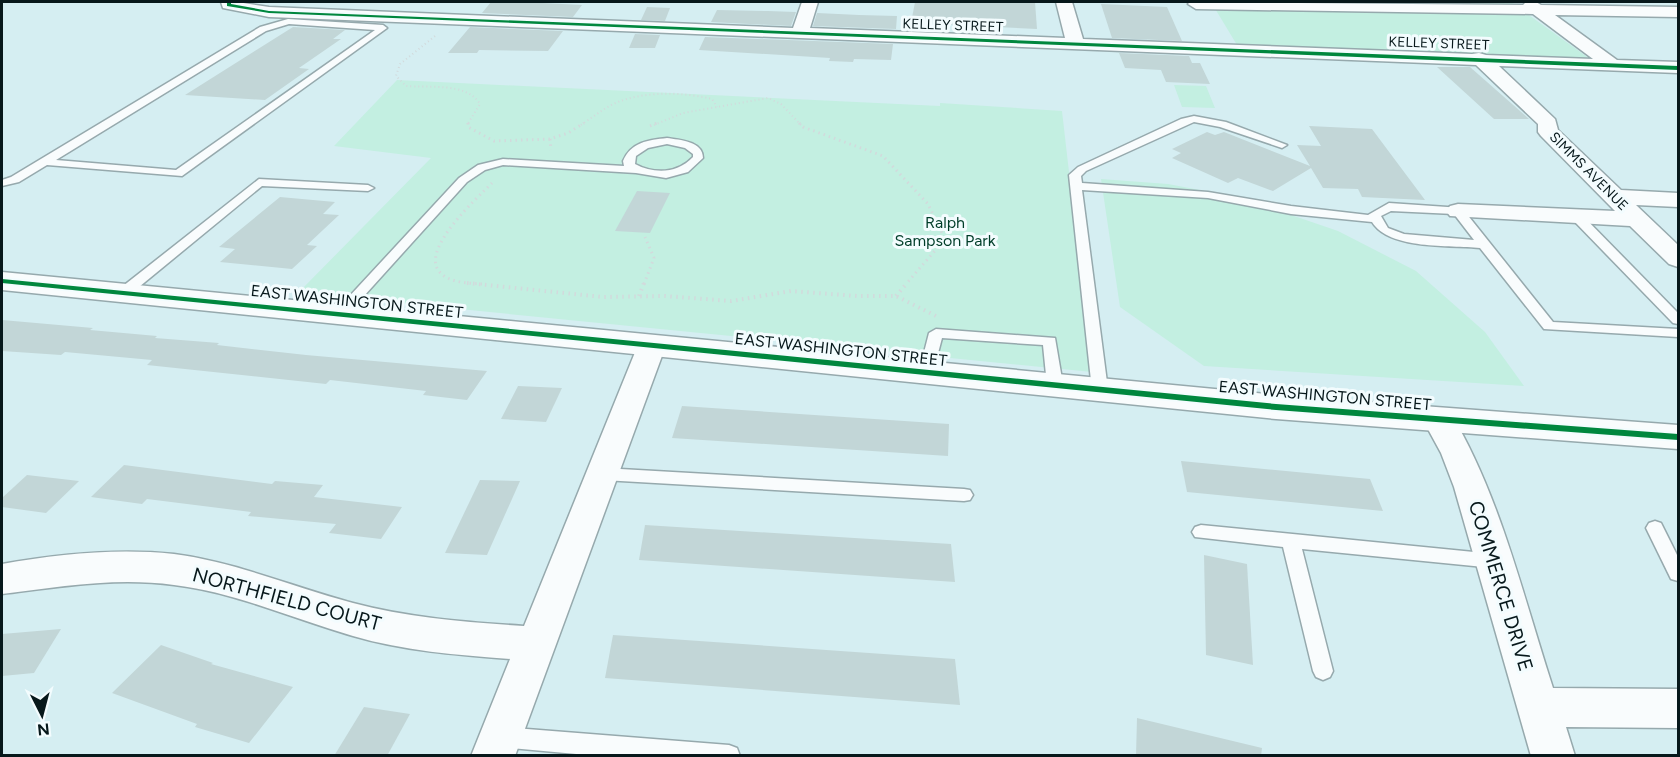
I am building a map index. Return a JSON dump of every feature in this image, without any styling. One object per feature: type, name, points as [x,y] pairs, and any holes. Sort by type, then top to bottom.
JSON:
[{"type":"street","name":"KELLEY STREET","points":[[228,2],[270,12],[1479,58],[1678,68]]},
{"type":"street","points":[[800,32],[810,2]]},
{"type":"street","points":[[1064,2],[1075,43]]},
{"type":"street","points":[[1218,48],[1195,3],[1421,7],[1530,5],[1678,12]]},
{"type":"street","points":[[1530,5],[1612,65]]},
{"type":"street","name":"SIMMS AVENUE","points":[[1479,58],[1548,123],[1548,132],[1678,258]]},
{"type":"street","points":[[1614,196],[1678,200]]},
{"type":"street","points":[[1458,211],[1637,219]]},
{"type":"street","name":"EAST WASHINGTON STREET","points":[[2,281],[1100,390],[1439,420],[1678,437]]},
{"type":"street","points":[[497,746],[652,345]]},
{"type":"street","name":"COMMERCE DRIVE","points":[[1439,420],[1468,478],[1552,756]]},
{"type":"street","name":"NORTHFIELD COURT","points":[[2,579],[71,569],[155,568],[193,572],[228,580],[376,625],[471,640],[537,644]]},
{"type":"street","points":[[1538,707],[1678,709]]},
{"type":"lane","points":[[2,183],[15,180],[262,29],[288,21],[383,28],[178,174],[45,162]]},
{"type":"lane","points":[[1100,390],[1075,176],[1082,169],[1185,121],[1209,120],[1282,145]]},
{"type":"lane","points":[[340,314],[476,169],[488,164],[503,162],[637,170],[656,174],[678,172],[694,163],[698,153],[688,145],[679,142],[667,141],[645,145],[636,149],[628,160],[630,166],[637,170]]},
{"type":"lane","points":[[123,293],[259,182],[368,188]]},
{"type":"lane","points":[[1076,186],[1208,195],[1291,210],[1376,219]]},
{"type":"lane","points":[[1483,244],[1402,238],[1383,230],[1374,215],[1389,207],[1458,211],[1549,326],[1678,333]]},
{"type":"lane","points":[[1577,216],[1678,320]]},
{"type":"lane","points":[[926,372],[936,333],[1050,341],[1055,385]]},
{"type":"lane","points":[[603,474],[964,495]]},
{"type":"lane","points":[[1655,528],[1678,574]]},
{"type":"lane","points":[[1201,532],[1494,561]]},
{"type":"lane","points":[[1291,541],[1323,671]]},
{"type":"lane","points":[[497,746],[729,756]]},
{"type":"path","points":[[442,30],[400,64],[396,76],[402,84],[413,87],[455,90],[473,94],[479,99],[480,104],[467,124],[472,131],[486,138],[499,141],[550,139],[576,129],[616,103],[638,96],[695,95],[712,99],[717,106]]},
{"type":"path","points":[[645,128],[683,113],[760,98],[776,100],[803,127],[884,156],[902,174],[934,214],[943,240],[932,256],[896,296]]},
{"type":"path","points":[[550,139],[550,148],[556,153]]},
{"type":"path","points":[[444,236],[437,246],[435,263],[439,271],[458,282],[603,297],[639,296],[731,301],[791,291],[857,296],[896,296],[938,317]]},
{"type":"path","points":[[639,296],[654,258],[645,237]]},
{"type":"green space","points":[[1211,2],[1511,2],[1590,59],[1237,45]]},
{"type":"green space","name":"Ralph Sampson Park","points":[[397,80],[940,106],[940,103],[1062,111],[1092,372],[298,293],[431,158],[334,146]]},
{"type":"green space","points":[[1174,85],[1206,86],[1215,108],[1182,107]]},
{"type":"green space","points":[[1101,179],[1168,184],[1242,198],[1338,231],[1416,271],[1485,332],[1524,386],[1204,366],[1120,307]]},
{"type":"building","points":[[491,2],[582,5],[573,17],[482,13]]},
{"type":"building","points":[[915,2],[1035,2],[1037,29],[911,23]]},
{"type":"building","points":[[1101,4],[1167,7],[1182,41],[1112,38]]},
{"type":"building","points":[[647,7],[670,8],[665,21],[641,20]]},
{"type":"building","points":[[717,10],[796,12],[791,26],[711,22]]},
{"type":"building","points":[[817,13],[897,16],[896,29],[813,26]]},
{"type":"building","points":[[293,27],[345,30],[333,39],[341,39],[299,68],[309,69],[265,100],[185,95]]},
{"type":"building","points":[[470,27],[563,31],[548,51],[479,50],[477,53],[448,53]]},
{"type":"building","points":[[635,34],[660,35],[655,48],[629,48]]},
{"type":"building","points":[[705,37],[893,44],[891,60],[854,59],[853,62],[829,61],[830,58],[699,50]]},
{"type":"building","points":[[1119,53],[1189,56],[1192,63],[1200,63],[1210,84],[1166,82],[1161,70],[1125,68]]},
{"type":"building","points":[[1437,67],[1470,67],[1529,119],[1494,119]]},
{"type":"building","points":[[1309,126],[1372,129],[1425,200],[1362,197],[1358,189],[1323,188],[1311,168],[1273,191],[1238,178],[1228,183],[1172,158],[1181,153],[1172,149],[1207,132],[1215,135],[1224,132],[1310,166],[1297,145],[1321,146]]},
{"type":"building","points":[[637,191],[670,193],[650,233],[615,231]]},
{"type":"building","points":[[280,197],[335,202],[323,214],[339,215],[307,245],[317,246],[292,269],[220,262],[235,249],[219,247]]},
{"type":"building","points":[[2,320],[93,328],[90,330],[219,343],[217,345],[306,355],[487,371],[467,400],[423,395],[426,391],[330,380],[326,384],[147,365],[152,360],[65,352],[61,355],[2,351]]},
{"type":"building","points":[[518,386],[562,388],[546,422],[501,419]]},
{"type":"building","points":[[682,406],[949,424],[948,456],[672,438]]},
{"type":"building","points":[[1181,461],[1370,479],[1383,511],[1187,492]]},
{"type":"building","points":[[124,465],[272,484],[275,481],[323,485],[314,497],[402,507],[381,539],[329,533],[336,524],[248,516],[251,512],[147,499],[142,504],[91,497]]},
{"type":"building","points":[[27,475],[79,481],[46,513],[2,507],[2,498]]},
{"type":"building","points":[[480,480],[520,481],[487,555],[445,553]]},
{"type":"building","points":[[645,525],[951,544],[955,582],[639,560]]},
{"type":"building","points":[[1204,555],[1247,564],[1253,665],[1206,655]]},
{"type":"building","points":[[61,629],[34,673],[2,676],[2,634]]},
{"type":"building","points":[[613,635],[955,659],[960,705],[605,678]]},
{"type":"building","points":[[161,645],[213,663],[211,664],[293,687],[249,743],[195,727],[197,724],[112,693]]},
{"type":"building","points":[[364,707],[410,714],[387,756],[334,756]]},
{"type":"building","points":[[1137,718],[1262,748],[1261,756],[1136,756]]},
{"type":"cycle path","points":[[229,2],[229,5],[269,12],[1678,68]]},
{"type":"cycle path","points":[[2,281],[1276,407],[1678,437]]}]
